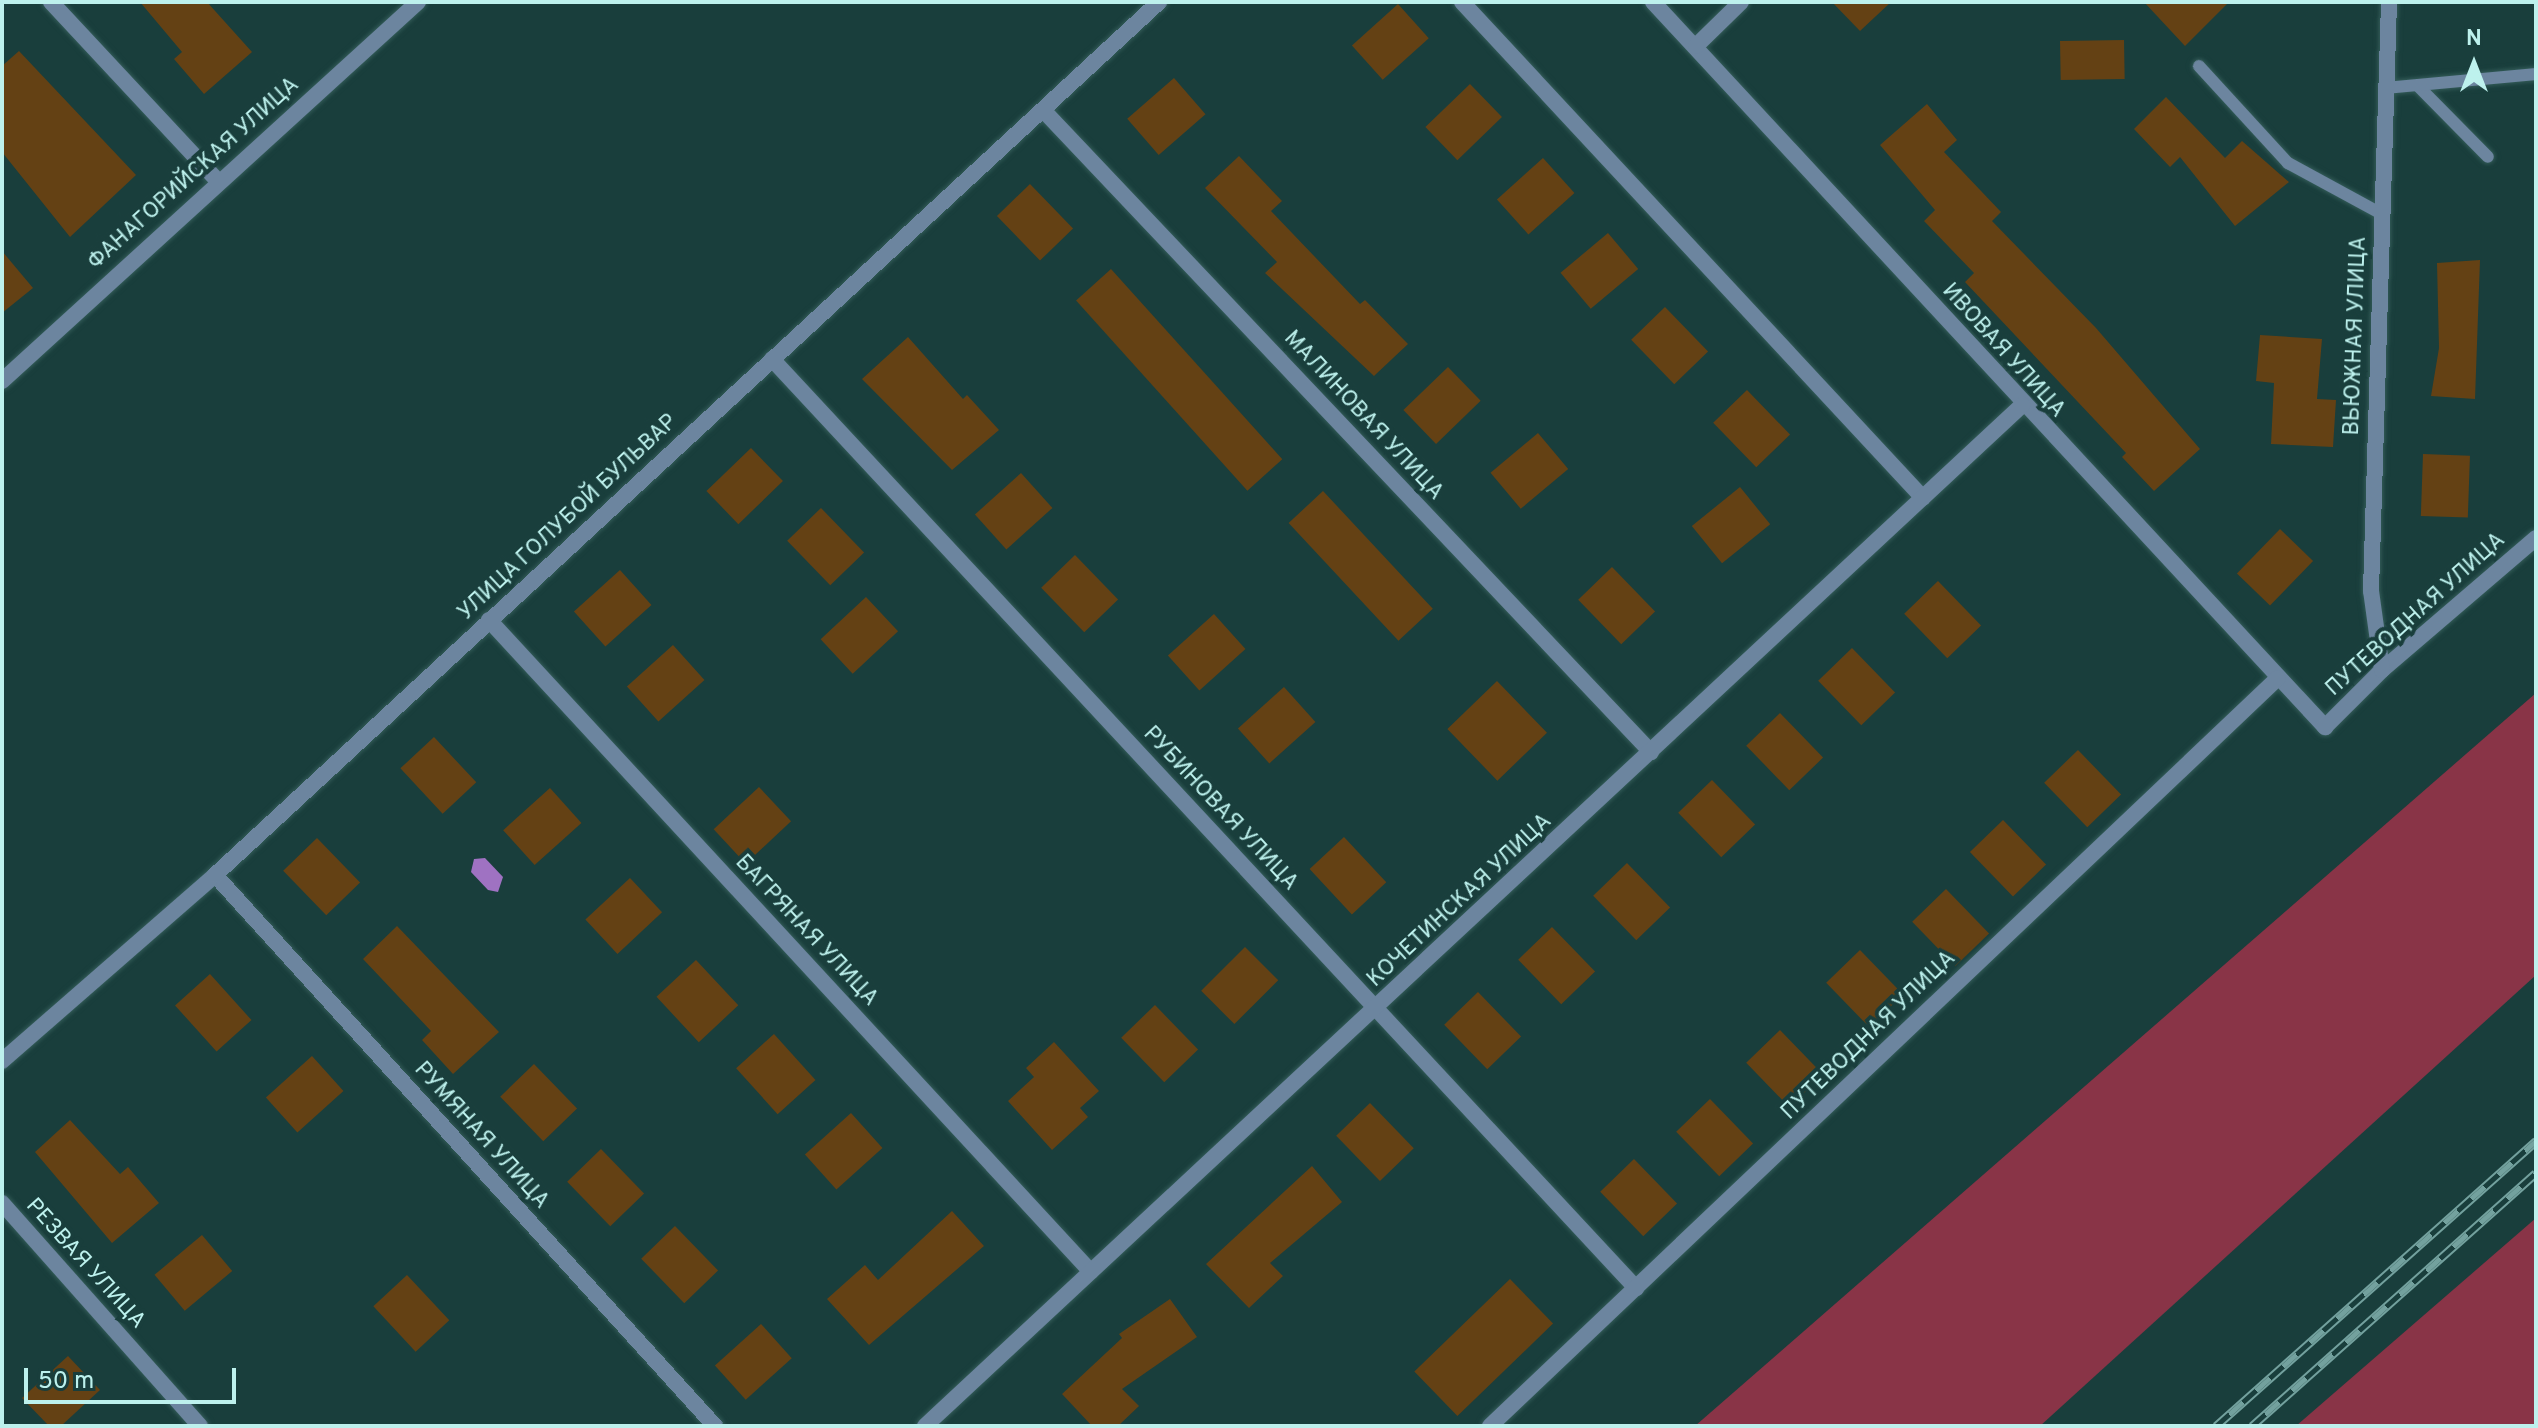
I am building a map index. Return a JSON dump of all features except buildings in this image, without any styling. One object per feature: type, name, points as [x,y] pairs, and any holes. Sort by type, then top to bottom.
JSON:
[{"type":"street","points":[[51,2],[218,181]]},
{"type":"street","name":"ФАНАГОРИЙСКАЯ УЛИЦА","points":[[2,381],[418,2]]},
{"type":"street","name":"УЛИЦА ГОЛУБОЙ БУЛЬВАР","points":[[2,1061],[215,875],[1159,2]]},
{"type":"street","points":[[1462,2],[1923,498]]},
{"type":"street","name":"ИВОВАЯ УЛИЦА","points":[[1653,2],[2022,405],[2325,727]]},
{"type":"street","points":[[1696,46],[1741,2]]},
{"type":"street","name":"ВЬЮЖНАЯ УЛИЦА","points":[[2382,670],[2371,591],[2389,2]]},
{"type":"street","name":"МАЛИНОВАЯ УЛИЦА","points":[[1044,111],[1651,752]]},
{"type":"street","name":"РУБИНОВАЯ УЛИЦА","points":[[772,359],[1636,1288]]},
{"type":"street","name":"КОЧЕТИНСКАЯ УЛИЦА","points":[[925,1426],[1376,1010],[2022,405]]},
{"type":"street","name":"ПУТЕВОДНАЯ УЛИЦА","points":[[2325,727],[2382,670],[2536,538]]},
{"type":"street","name":"БАГРЯНАЯ УЛИЦА","points":[[489,620],[1091,1272]]},
{"type":"street","name":"ПУТЕВОДНАЯ УЛИЦА","points":[[1490,1426],[2278,678]]},
{"type":"street","name":"РУМЯНАЯ УЛИЦА","points":[[215,875],[715,1426]]},
{"type":"street","name":"РЕЗВАЯ УЛИЦА","points":[[2,1203],[200,1426]]},
{"type":"lane","points":[[2199,66],[2288,163],[2382,214]]},
{"type":"lane","points":[[2385,88],[2536,74]]},
{"type":"lane","points":[[2419,87],[2488,157]]},
{"type":"shaded area","points":[[2536,693],[2536,975],[2040,1426],[1695,1426]]},
{"type":"shaded area","points":[[485,858],[503,877],[498,892],[488,890],[471,872],[474,859]]},
{"type":"shaded area","points":[[2536,1218],[2536,1426],[2296,1426]]},
{"type":"railway","points":[[2216,1426],[2536,1141]]},
{"type":"railway","points":[[2252,1426],[2536,1173]]}]
